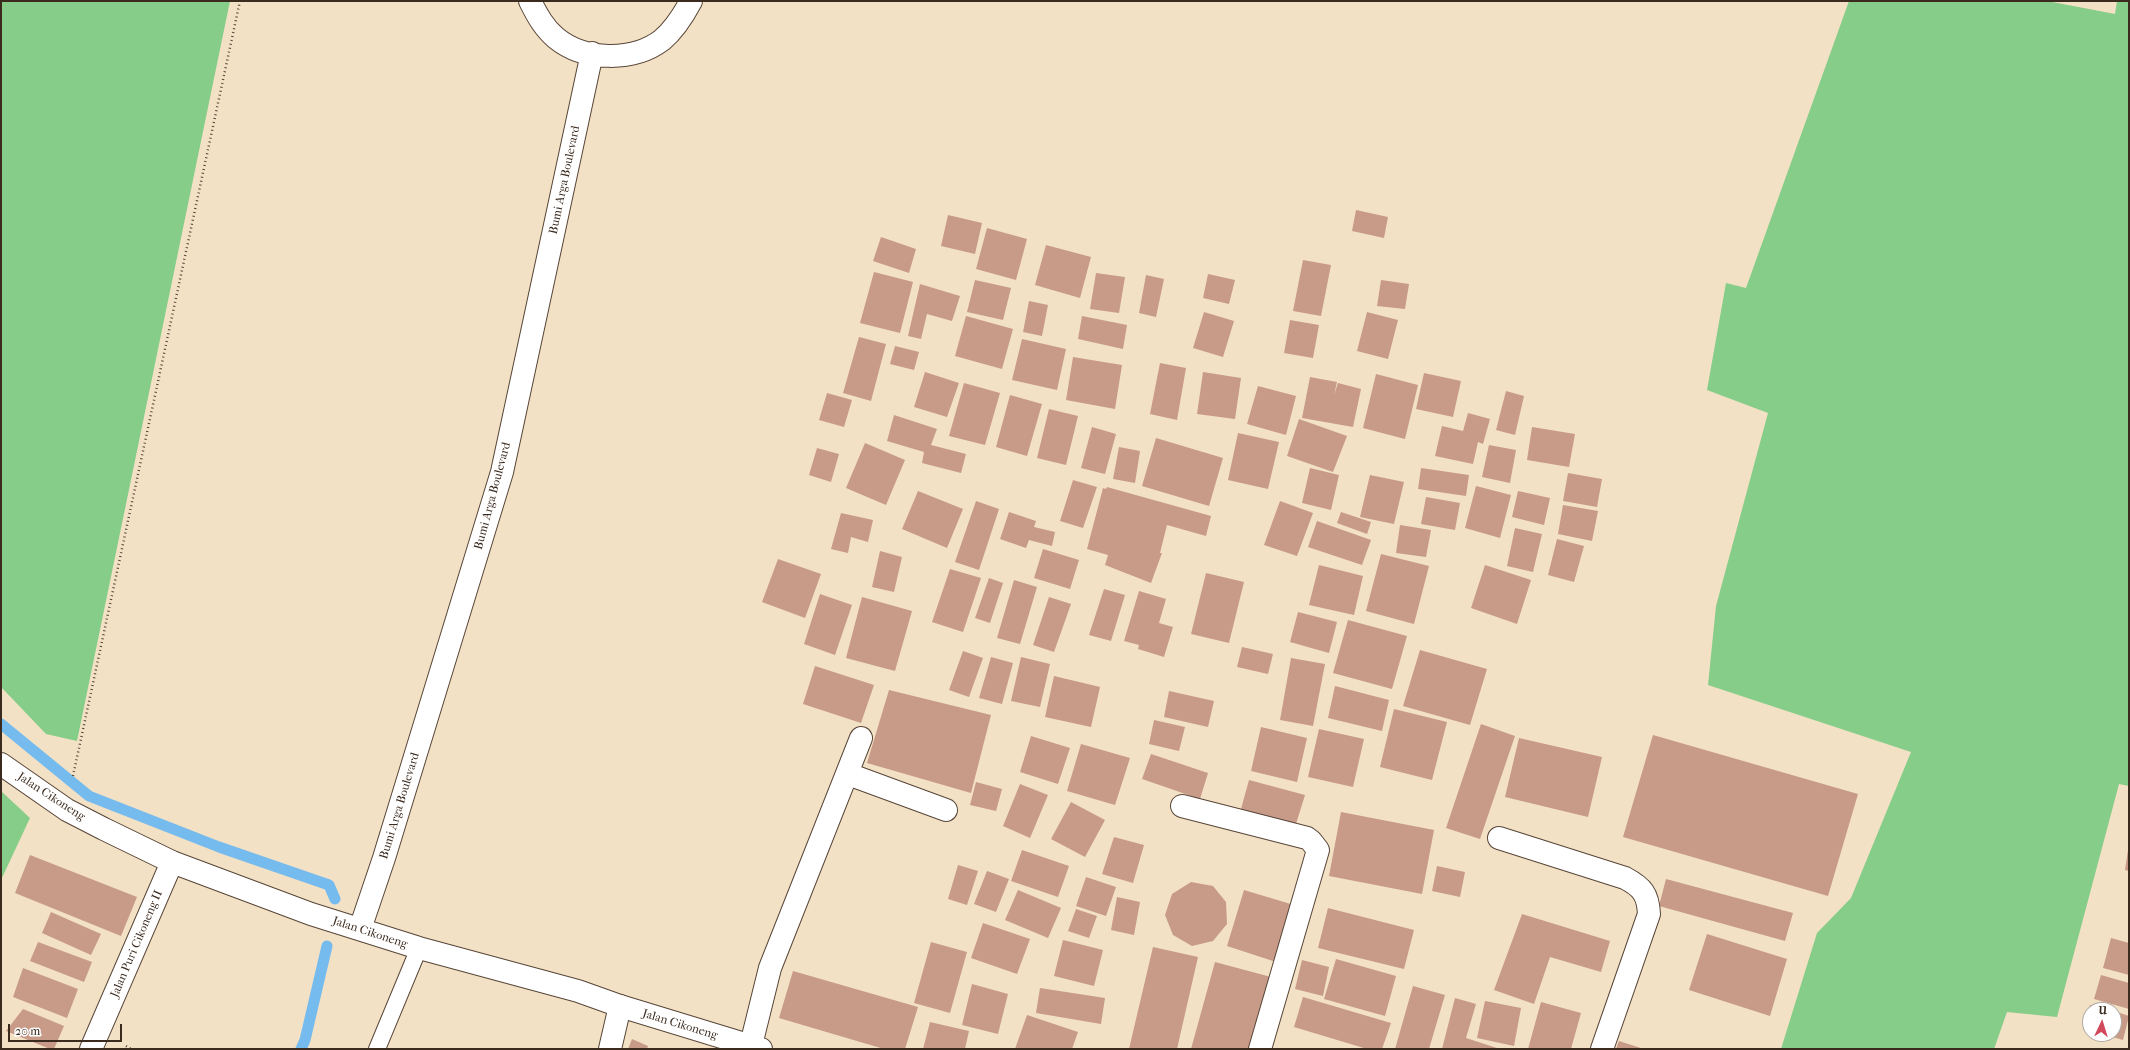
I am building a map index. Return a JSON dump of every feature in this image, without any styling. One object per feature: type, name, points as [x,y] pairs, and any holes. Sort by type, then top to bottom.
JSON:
[{"type":"street","points":[[530,1],[538,17],[557,38],[581,51],[608,56],[636,53],[661,40],[681,20],[690,1]]},
{"type":"street","name":"Bumi Arga Boulevard","points":[[360,929],[384,858],[502,472],[592,53]]},
{"type":"street","points":[[754,1048],[770,968],[861,738]]},
{"type":"street","name":"Jalan Cikoneng","points":[[1,764],[67,810],[172,862],[311,914],[419,948],[522,974],[599,997],[620,1006],[754,1048]]},
{"type":"street","points":[[848,774],[946,810]]},
{"type":"street","points":[[1182,806],[1306,838],[1311,841],[1318,850],[1260,1049]]},
{"type":"street","points":[[1499,838],[1625,878],[1635,883],[1645,893],[1650,914],[1602,1049]]},
{"type":"street","name":"Jalan Puri Cikoneng II","points":[[91,1049],[172,862]]},
{"type":"street","points":[[610,1049],[620,1006]]},
{"type":"lane","points":[[377,1049],[419,948]]},
{"type":"path","points":[[80,740],[240,1]]},
{"type":"green space","points":[[1,1],[230,1],[77,741],[46,734],[1,687]]},
{"type":"green space","points":[[1849,1],[2047,1],[2115,14],[2117,1],[2129,1],[2129,786],[2119,784],[2057,1017],[2007,1012],[1994,1049],[1781,1049],[1817,933],[1851,898],[1911,752],[1708,685],[1716,606],[1768,413],[1707,390],[1726,283],[1746,288]]},
{"type":"green space","points":[[1,791],[30,818],[1,880]]},
{"type":"building","points":[[1356,210],[1388,217],[1384,238],[1352,231]]},
{"type":"building","points":[[948,215],[982,223],[975,254],[941,246]]},
{"type":"building","points":[[987,228],[1027,239],[1016,280],[976,269]]},
{"type":"building","points":[[881,237],[916,249],[909,273],[873,261]]},
{"type":"building","points":[[1046,245],[1091,257],[1080,298],[1035,285]]},
{"type":"building","points":[[1303,260],[1331,265],[1321,316],[1293,311]]},
{"type":"building","points":[[874,272],[913,282],[900,333],[860,323]]},
{"type":"building","points":[[1096,273],[1125,277],[1119,313],[1090,309]]},
{"type":"building","points":[[1208,274],[1235,280],[1229,304],[1203,298]]},
{"type":"building","points":[[1146,275],[1164,279],[1156,317],[1139,313]]},
{"type":"building","points":[[975,280],[1011,288],[1003,320],[967,312]]},
{"type":"building","points":[[1381,280],[1409,284],[1405,309],[1377,306]]},
{"type":"building","points":[[920,284],[960,296],[952,321],[927,314],[921,339],[908,336]]},
{"type":"building","points":[[1029,301],[1048,305],[1042,336],[1023,332]]},
{"type":"building","points":[[1204,312],[1234,321],[1223,357],[1193,348]]},
{"type":"building","points":[[1367,312],[1398,320],[1388,359],[1357,351]]},
{"type":"building","points":[[966,316],[1013,329],[1002,369],[955,356]]},
{"type":"building","points":[[1082,316],[1127,325],[1123,349],[1078,339]]},
{"type":"building","points":[[1290,320],[1319,325],[1313,358],[1284,353]]},
{"type":"building","points":[[859,337],[886,344],[871,401],[843,393]]},
{"type":"building","points":[[1022,339],[1066,349],[1057,390],[1012,380]]},
{"type":"building","points":[[895,346],[919,352],[914,370],[890,364]]},
{"type":"building","points":[[1073,357],[1122,365],[1115,409],[1066,400]]},
{"type":"building","points":[[1160,363],[1186,368],[1177,420],[1150,414]]},
{"type":"building","points":[[925,372],[959,383],[947,417],[914,407]]},
{"type":"building","points":[[1203,372],[1241,378],[1235,419],[1197,414]]},
{"type":"building","points":[[1424,373],[1461,381],[1453,417],[1416,409]]},
{"type":"building","points":[[1376,374],[1418,385],[1405,439],[1363,428]]},
{"type":"building","points":[[1310,377],[1337,382],[1334,395],[1338,383],[1361,389],[1353,427],[1302,418]]},
{"type":"building","points":[[964,383],[1000,393],[985,445],[949,436]]},
{"type":"building","points":[[1258,386],[1296,396],[1286,435],[1247,424]]},
{"type":"building","points":[[1506,391],[1524,396],[1515,435],[1496,430]]},
{"type":"building","points":[[827,393],[852,400],[844,427],[819,420]]},
{"type":"building","points":[[1010,395],[1042,404],[1027,456],[996,447]]},
{"type":"building","points":[[1049,409],[1078,416],[1066,465],[1037,458]]},
{"type":"building","points":[[1468,413],[1490,419],[1483,444],[1478,442],[1473,464],[1435,456],[1442,426],[1463,431]]},
{"type":"building","points":[[894,415],[937,429],[931,445],[966,454],[961,473],[922,463],[924,452],[887,441]]},
{"type":"building","points":[[1299,419],[1347,436],[1333,472],[1287,456]]},
{"type":"building","points":[[1092,427],[1116,434],[1105,474],[1081,468]]},
{"type":"building","points":[[1532,427],[1575,434],[1569,467],[1527,460]]},
{"type":"building","points":[[1238,433],[1279,442],[1268,489],[1228,480]]},
{"type":"building","points":[[1156,438],[1223,458],[1209,506],[1142,486]]},
{"type":"building","points":[[865,443],[905,460],[886,505],[846,488]]},
{"type":"building","points":[[1489,445],[1516,450],[1510,483],[1482,477]]},
{"type":"building","points":[[1119,447],[1140,451],[1135,483],[1113,479]]},
{"type":"building","points":[[817,448],[839,454],[831,482],[809,475]]},
{"type":"building","points":[[1310,468],[1339,475],[1331,510],[1302,503]]},
{"type":"building","points":[[1421,468],[1469,475],[1466,496],[1418,489]]},
{"type":"building","points":[[1568,473],[1602,479],[1597,507],[1563,501]]},
{"type":"building","points":[[1370,475],[1404,482],[1394,524],[1360,517]]},
{"type":"building","points":[[1073,480],[1097,487],[1083,528],[1060,521]]},
{"type":"building","points":[[1476,486],[1511,495],[1500,538],[1465,528]]},
{"type":"building","points":[[1107,487],[1211,516],[1206,536],[1167,525],[1160,553],[1162,553],[1151,583],[1105,565],[1108,555],[1087,549],[1103,488],[1106,489]]},
{"type":"building","points":[[918,491],[963,509],[947,548],[902,529]]},
{"type":"building","points":[[1518,491],[1550,498],[1544,525],[1512,517]]},
{"type":"building","points":[[1426,497],[1460,503],[1455,530],[1421,524]]},
{"type":"building","points":[[976,501],[999,509],[979,570],[955,562]]},
{"type":"building","points":[[1280,501],[1313,513],[1297,556],[1264,545]]},
{"type":"building","points":[[1563,505],[1598,511],[1592,541],[1558,534]]},
{"type":"building","points":[[1009,512],[1036,521],[1034,527],[1055,532],[1052,546],[1029,540],[1026,548],[1000,539]]},
{"type":"building","points":[[1341,512],[1371,522],[1367,534],[1337,523]]},
{"type":"building","points":[[841,513],[873,520],[868,542],[851,537],[848,553],[831,549]]},
{"type":"building","points":[[1317,521],[1371,540],[1362,565],[1308,547]]},
{"type":"building","points":[[1400,525],[1431,530],[1426,557],[1396,553]]},
{"type":"building","points":[[1515,528],[1542,534],[1533,572],[1507,566]]},
{"type":"building","points":[[1557,539],[1584,546],[1574,582],[1548,575]]},
{"type":"building","points":[[1043,549],[1079,560],[1070,589],[1034,578]]},
{"type":"building","points":[[880,551],[902,557],[894,592],[872,587]]},
{"type":"building","points":[[1381,554],[1429,566],[1414,624],[1366,611]]},
{"type":"building","points":[[778,559],[821,574],[805,618],[762,602]]},
{"type":"building","points":[[1319,565],[1363,576],[1354,615],[1309,605]]},
{"type":"building","points":[[1485,565],[1531,580],[1517,624],[1471,608]]},
{"type":"building","points":[[950,569],[981,578],[963,632],[932,622]]},
{"type":"building","points":[[1206,573],[1244,582],[1229,643],[1191,634]]},
{"type":"building","points":[[989,578],[1003,583],[990,623],[975,618]]},
{"type":"building","points":[[1014,580],[1037,587],[1020,644],[997,638]]},
{"type":"building","points":[[1104,589],[1125,595],[1111,641],[1089,635]]},
{"type":"building","points":[[1139,591],[1166,599],[1159,623],[1173,627],[1164,657],[1138,649],[1139,645],[1124,641]]},
{"type":"building","points":[[820,594],[852,605],[835,655],[804,644]]},
{"type":"building","points":[[862,597],[912,611],[895,671],[846,658]]},
{"type":"building","points":[[1049,597],[1071,604],[1054,652],[1033,645]]},
{"type":"building","points":[[1298,612],[1337,622],[1329,653],[1290,642]]},
{"type":"building","points":[[1348,620],[1407,636],[1392,689],[1333,673]]},
{"type":"building","points":[[1242,647],[1273,654],[1268,674],[1237,667]]},
{"type":"building","points":[[1420,650],[1487,669],[1470,725],[1403,706]]},
{"type":"building","points":[[963,651],[983,658],[969,697],[949,690]]},
{"type":"building","points":[[991,657],[1013,663],[1002,704],[979,698]]},
{"type":"building","points":[[1021,657],[1050,664],[1040,707],[1011,701]]},
{"type":"building","points":[[1291,658],[1325,664],[1313,726],[1280,720]]},
{"type":"building","points":[[815,666],[874,685],[861,723],[803,704]]},
{"type":"building","points":[[1054,676],[1100,687],[1091,727],[1045,717]]},
{"type":"building","points":[[1335,686],[1389,700],[1382,731],[1328,718]]},
{"type":"building","points":[[889,690],[991,715],[971,793],[867,763]]},
{"type":"building","points":[[1169,691],[1214,701],[1208,727],[1164,717]]},
{"type":"building","points":[[1394,709],[1447,722],[1432,780],[1380,767]]},
{"type":"building","points":[[1154,720],[1185,727],[1179,751],[1149,744]]},
{"type":"building","points":[[1481,724],[1515,736],[1480,839],[1446,828]]},
{"type":"building","points":[[1261,727],[1307,738],[1297,782],[1251,771]]},
{"type":"building","points":[[1319,729],[1364,739],[1353,787],[1308,777]]},
{"type":"building","points":[[1653,735],[1858,794],[1828,896],[1623,837]]},
{"type":"building","points":[[1031,736],[1070,748],[1058,784],[1020,772]]},
{"type":"building","points":[[1519,738],[1602,757],[1588,817],[1505,797]]},
{"type":"building","points":[[1081,744],[1130,758],[1115,805],[1067,791]]},
{"type":"building","points":[[1151,754],[1208,773],[1200,799],[1142,779]]},
{"type":"building","points":[[1249,780],[1305,795],[1296,824],[1241,809]]},
{"type":"building","points":[[976,782],[1002,789],[996,811],[970,805]]},
{"type":"building","points":[[1020,784],[1048,795],[1030,838],[1003,826]]},
{"type":"building","points":[[1071,802],[1105,820],[1085,857],[1051,839]]},
{"type":"building","points":[[1341,812],[1434,830],[1422,894],[1329,876]]},
{"type":"building","points":[[1114,837],[1144,845],[1133,883],[1102,874]]},
{"type":"building","points":[[1022,850],[1069,866],[1058,897],[1011,881]]},
{"type":"building","points":[[2129,850],[2129,871],[2125,870]]},
{"type":"building","points":[[30,855],[137,897],[121,936],[15,893]]},
{"type":"building","points":[[958,865],[978,871],[967,905],[948,899]]},
{"type":"building","points":[[1437,866],[1465,872],[1460,897],[1432,891]]},
{"type":"building","points":[[987,871],[1009,879],[996,912],[974,904]]},
{"type":"building","points":[[1086,877],[1116,887],[1106,916],[1076,906]]},
{"type":"building","points":[[1666,879],[1793,913],[1785,941],[1659,906]]},
{"type":"building","points":[[1191,882],[1213,886],[1226,902],[1227,924],[1213,941],[1192,946],[1173,935],[1165,915],[1172,894]]},
{"type":"building","points":[[1018,890],[1061,908],[1048,938],[1005,920]]},
{"type":"building","points":[[1244,890],[1294,905],[1276,962],[1227,946]]},
{"type":"building","points":[[1117,897],[1140,902],[1134,935],[1111,930]]},
{"type":"building","points":[[1328,908],[1414,930],[1404,969],[1318,948]]},
{"type":"building","points":[[1076,909],[1097,916],[1089,938],[1068,931]]},
{"type":"building","points":[[51,912],[101,934],[91,955],[42,933]]},
{"type":"building","points":[[1522,914],[1610,941],[1601,972],[1550,957],[1534,1004],[1494,990]]},
{"type":"building","points":[[983,923],[1030,939],[1017,974],[971,958]]},
{"type":"building","points":[[1707,934],[1787,959],[1770,1016],[1689,990]]},
{"type":"building","points":[[2111,938],[2129,943],[2129,975],[2103,968]]},
{"type":"building","points":[[1063,940],[1103,950],[1094,986],[1054,976]]},
{"type":"building","points":[[38,942],[92,962],[84,982],[30,961]]},
{"type":"building","points":[[931,942],[967,952],[950,1013],[914,1003]]},
{"type":"building","points":[[1153,947],[1198,957],[1177,1049],[1129,1049]]},
{"type":"building","points":[[1336,959],[1396,976],[1385,1016],[1324,999]]},
{"type":"building","points":[[1302,960],[1329,967],[1323,996],[1295,989]]},
{"type":"building","points":[[1215,962],[1271,977],[1251,1049],[1191,1049]]},
{"type":"building","points":[[23,968],[78,989],[67,1018],[13,997]]},
{"type":"building","points":[[793,971],[918,1007],[905,1049],[884,1049],[779,1018]]},
{"type":"building","points":[[2101,975],[2129,983],[2129,1009],[2122,1007],[2122,1002],[2104,1002],[2094,999]]},
{"type":"building","points":[[972,984],[1008,994],[998,1034],[962,1025]]},
{"type":"building","points":[[1413,986],[1445,995],[1429,1049],[1395,1049]]},
{"type":"building","points":[[1040,988],[1105,998],[1101,1024],[1036,1013]]},
{"type":"building","points":[[1303,997],[1391,1023],[1382,1049],[1367,1049],[1294,1027]]},
{"type":"building","points":[[1455,998],[1476,1004],[1466,1038],[1500,1049],[1442,1049]]},
{"type":"building","points":[[1485,1001],[1521,1008],[1514,1046],[1477,1038]]},
{"type":"building","points":[[1541,1002],[1581,1013],[1571,1049],[1528,1049]]},
{"type":"building","points":[[23,1009],[64,1026],[54,1049],[50,1049],[6,1031]]},
{"type":"building","points":[[2122,1014],[2129,1016],[2122,1040]]},
{"type":"building","points":[[1027,1015],[1078,1032],[1072,1049],[1015,1049]]},
{"type":"building","points":[[930,1022],[969,1031],[965,1049],[923,1049]]},
{"type":"building","points":[[632,1039],[648,1046],[647,1049],[628,1049]]},
{"type":"building","points":[[1619,1041],[1644,1049],[1616,1049]]},
{"type":"waterway","points":[[1,724],[89,796],[219,847],[329,885],[335,899]]},
{"type":"waterway","points":[[301,1049],[305,1040],[327,946]]}]
